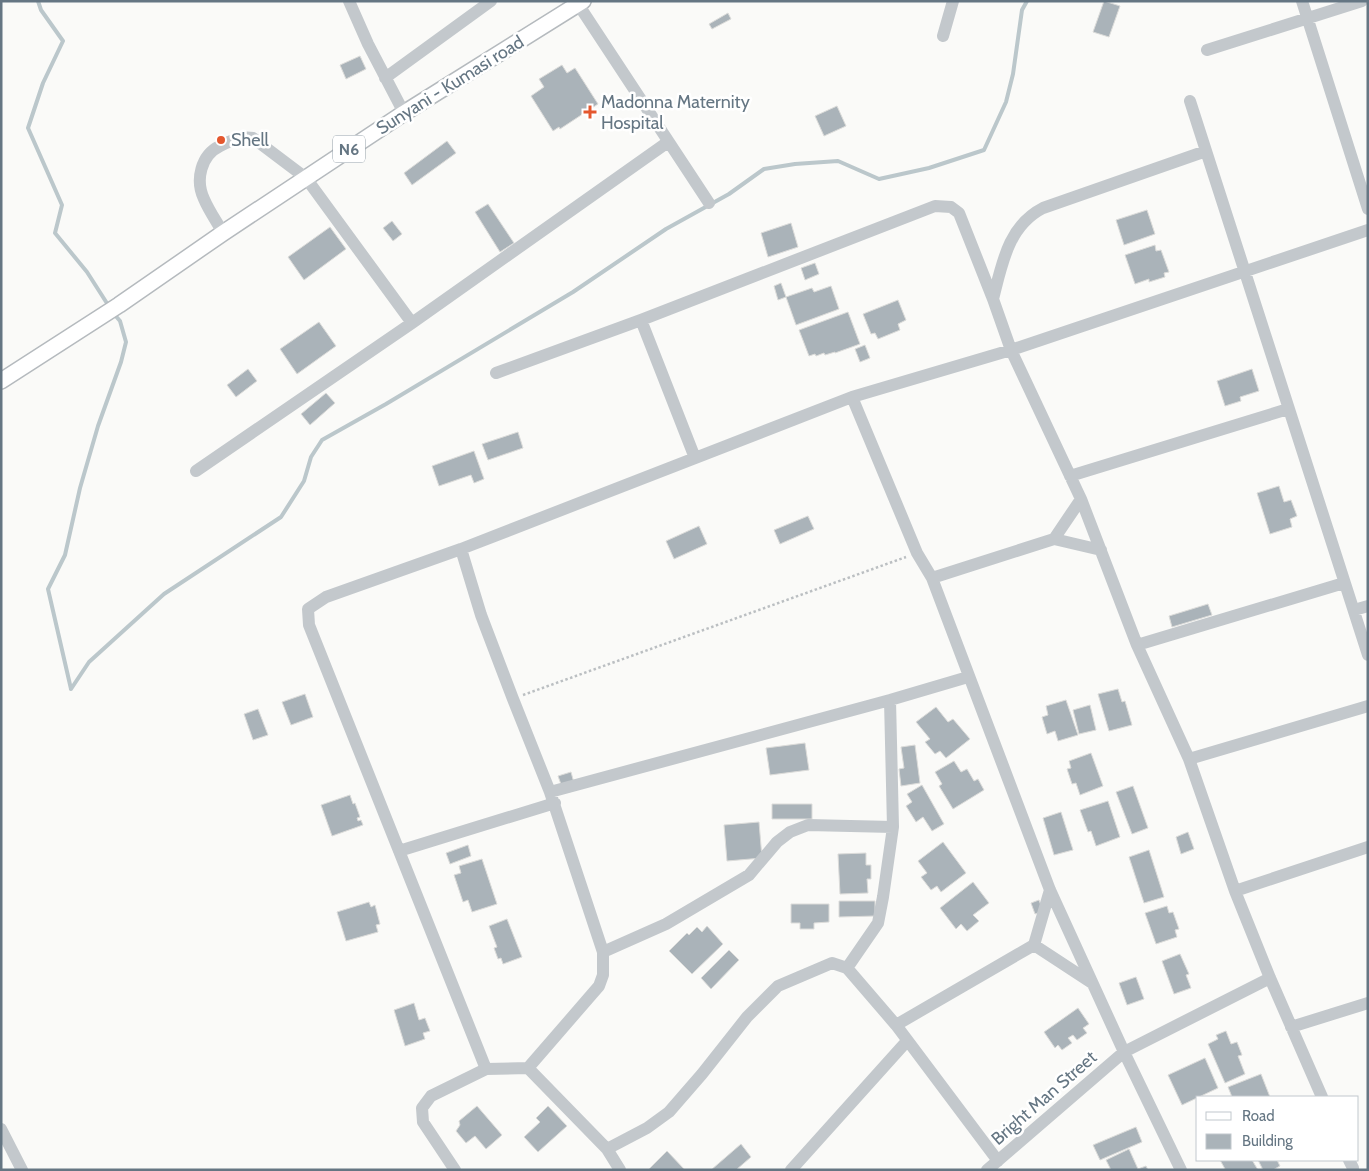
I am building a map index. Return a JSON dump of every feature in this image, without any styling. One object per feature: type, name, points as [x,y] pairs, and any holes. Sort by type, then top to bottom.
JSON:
[{"type":"main road","name":"Sunyani - Kumasi road","points":[[1,380],[119,306],[223,233],[404,113],[580,3]]},
{"type":"street","points":[[349,1],[385,78],[404,113]]},
{"type":"street","points":[[385,78],[491,1]]},
{"type":"street","points":[[943,36],[953,1]]},
{"type":"street","points":[[1302,1],[1368,209]]},
{"type":"street","points":[[1207,50],[1362,1]]},
{"type":"street","points":[[580,3],[709,203]]},
{"type":"street","points":[[1190,101],[1368,655]]},
{"type":"street","points":[[223,233],[202,197],[200,174],[202,164],[213,149],[244,136],[253,138],[306,178],[412,323]]},
{"type":"street","points":[[196,471],[412,323],[668,142]]},
{"type":"street","points":[[993,299],[1005,254],[1014,236],[1030,214],[1206,151]]},
{"type":"street","points":[[496,373],[641,320],[935,206],[951,206],[959,213],[1012,350],[1081,499],[1137,645],[1189,759],[1235,891],[1270,978],[1322,1096]]},
{"type":"street","points":[[486,1068],[309,625],[308,609],[326,597],[461,549],[852,398],[1012,350],[1368,230]]},
{"type":"street","points":[[641,320],[695,458]]},
{"type":"street","points":[[852,398],[917,553],[932,578],[1050,890],[1124,1052],[1181,1170]]},
{"type":"street","points":[[1070,476],[1288,410]]},
{"type":"street","points":[[1054,539],[1081,499]]},
{"type":"street","points":[[932,578],[1054,539],[1101,550]]},
{"type":"street","points":[[461,549],[481,615],[552,798],[603,952],[603,975],[599,986],[528,1068]]},
{"type":"street","points":[[1137,645],[1344,584]]},
{"type":"street","points":[[1354,610],[1368,606]]},
{"type":"street","points":[[399,851],[552,798],[968,677]]},
{"type":"street","points":[[847,968],[878,923],[893,827],[890,700]]},
{"type":"street","points":[[1189,759],[1368,706]]},
{"type":"street","points":[[603,952],[666,924],[749,875],[777,842],[790,832],[808,825],[893,827]]},
{"type":"street","points":[[1235,891],[1368,847]]},
{"type":"street","points":[[896,1025],[1034,945],[1050,890]]},
{"type":"street","points":[[1034,945],[1092,983]]},
{"type":"street","points":[[607,1149],[646,1128],[668,1112],[702,1074],[747,1017],[778,986],[832,963],[847,968],[896,1025],[998,1160]]},
{"type":"street","name":"Bright Man Street","points":[[987,1170],[1124,1052],[1270,978]]},
{"type":"street","points":[[1291,1027],[1368,1002]]},
{"type":"street","points":[[792,1170],[907,1041]]},
{"type":"street","points":[[456,1170],[423,1122],[422,1108],[431,1096],[486,1068],[528,1068],[607,1149],[620,1170]]},
{"type":"street","points":[[1,1129],[22,1170]]},
{"type":"path","points":[[512,699],[917,553]]},
{"type":"building","points":[[1104,1],[1120,6],[1109,37],[1093,32]]},
{"type":"building","points":[[728,13],[731,19],[712,29],[709,24]]},
{"type":"building","points":[[360,56],[366,69],[346,79],[340,65]]},
{"type":"building","points":[[562,65],[567,73],[575,68],[598,104],[560,129],[559,127],[553,131],[531,96],[544,87],[539,79]]},
{"type":"building","points":[[837,106],[846,126],[824,136],[815,116]]},
{"type":"building","points":[[447,141],[456,153],[412,185],[404,173]]},
{"type":"building","points":[[488,204],[514,243],[500,252],[475,212]]},
{"type":"building","points":[[1147,210],[1155,234],[1124,245],[1116,220]]},
{"type":"building","points":[[392,221],[402,234],[393,241],[383,228]]},
{"type":"building","points":[[791,223],[798,247],[768,257],[761,233]]},
{"type":"building","points":[[330,227],[346,249],[304,280],[288,257]]},
{"type":"building","points":[[1155,245],[1156,251],[1161,250],[1169,272],[1164,273],[1165,277],[1149,282],[1149,279],[1135,284],[1125,255]]},
{"type":"building","points":[[815,263],[819,274],[805,280],[801,268]]},
{"type":"building","points":[[781,283],[786,297],[778,300],[774,286]]},
{"type":"building","points":[[831,286],[839,309],[796,325],[786,297],[812,288],[814,292]]},
{"type":"building","points":[[898,300],[906,320],[898,324],[900,330],[878,339],[875,333],[871,334],[863,314]]},
{"type":"building","points":[[848,312],[860,344],[835,353],[809,356],[799,330]]},
{"type":"building","points":[[319,322],[336,346],[297,374],[280,349]]},
{"type":"building","points":[[865,345],[870,358],[860,362],[855,349]]},
{"type":"building","points":[[248,369],[257,381],[236,397],[227,385]]},
{"type":"building","points":[[1252,369],[1259,391],[1240,397],[1241,401],[1225,406],[1217,381]]},
{"type":"building","points":[[326,393],[335,403],[310,425],[301,414]]},
{"type":"building","points":[[518,432],[523,448],[488,460],[482,444]]},
{"type":"building","points":[[474,451],[484,479],[474,483],[471,475],[439,486],[432,466]]},
{"type":"building","points":[[1279,486],[1284,502],[1291,500],[1297,516],[1290,519],[1292,527],[1270,534],[1257,493]]},
{"type":"building","points":[[808,516],[814,529],[780,544],[774,530]]},
{"type":"building","points":[[699,526],[707,544],[674,559],[666,541]]},
{"type":"building","points":[[1208,604],[1212,615],[1172,627],[1169,616]]},
{"type":"building","points":[[1118,689],[1122,702],[1125,701],[1132,725],[1109,731],[1098,694]]},
{"type":"building","points":[[305,694],[313,717],[291,725],[282,702]]},
{"type":"building","points":[[1066,700],[1078,735],[1058,741],[1055,731],[1047,734],[1042,717],[1048,715],[1046,706]]},
{"type":"building","points":[[1090,705],[1096,730],[1079,734],[1073,710]]},
{"type":"building","points":[[936,707],[948,722],[953,719],[970,739],[946,758],[940,751],[935,754],[925,742],[930,739],[916,722]]},
{"type":"building","points":[[258,709],[268,735],[253,740],[244,714]]},
{"type":"building","points":[[805,743],[809,770],[770,775],[766,748]]},
{"type":"building","points":[[915,745],[920,783],[901,786],[899,769],[904,768],[901,747]]},
{"type":"building","points":[[1091,753],[1103,786],[1080,795],[1076,783],[1072,784],[1067,769],[1071,768],[1069,761]]},
{"type":"building","points":[[954,761],[961,772],[967,769],[974,781],[978,779],[984,790],[953,809],[939,786],[942,784],[935,772]]},
{"type":"building","points":[[571,772],[574,783],[562,787],[558,776]]},
{"type":"building","points":[[922,785],[944,824],[932,831],[923,817],[916,822],[906,806],[912,802],[907,794]]},
{"type":"building","points":[[1133,786],[1148,828],[1132,834],[1116,792]]},
{"type":"building","points":[[350,795],[360,817],[357,818],[358,821],[361,820],[363,825],[332,836],[321,805]]},
{"type":"building","points":[[1108,801],[1120,837],[1096,846],[1091,831],[1088,832],[1080,810]]},
{"type":"building","points":[[772,804],[812,804],[812,819],[772,819]]},
{"type":"building","points":[[1061,812],[1073,850],[1054,855],[1043,818]]},
{"type":"building","points":[[759,822],[762,858],[727,861],[724,825]]},
{"type":"building","points":[[1188,832],[1194,849],[1181,854],[1176,837]]},
{"type":"building","points":[[943,842],[966,873],[941,892],[937,886],[931,890],[921,877],[927,873],[918,861]]},
{"type":"building","points":[[468,845],[471,856],[450,864],[446,853]]},
{"type":"building","points":[[1149,850],[1164,897],[1144,903],[1129,857]]},
{"type":"building","points":[[866,853],[866,865],[871,865],[871,879],[867,879],[868,893],[840,894],[838,854]]},
{"type":"building","points":[[482,859],[497,904],[472,912],[468,900],[463,902],[454,875],[461,873],[459,866]]},
{"type":"building","points":[[973,882],[989,903],[973,915],[979,921],[967,931],[961,924],[956,929],[940,908]]},
{"type":"building","points":[[1039,900],[1043,911],[1035,914],[1031,903]]},
{"type":"building","points":[[839,901],[875,901],[875,916],[839,917]]},
{"type":"building","points":[[369,902],[371,907],[375,905],[380,924],[376,925],[378,932],[346,941],[337,912]]},
{"type":"building","points":[[791,904],[829,904],[829,922],[814,923],[814,929],[800,929],[800,923],[791,923]]},
{"type":"building","points":[[1167,906],[1169,913],[1173,912],[1179,929],[1175,930],[1177,937],[1156,944],[1145,913]]},
{"type":"building","points":[[507,919],[522,957],[503,964],[501,958],[498,959],[494,948],[497,947],[489,926]]},
{"type":"building","points":[[707,926],[723,944],[692,974],[669,951],[687,933],[689,935],[697,927],[702,932]]},
{"type":"building","points":[[729,950],[739,960],[711,989],[701,978]]},
{"type":"building","points":[[1180,954],[1189,974],[1186,975],[1191,988],[1174,994],[1162,961]]},
{"type":"building","points":[[1136,977],[1144,999],[1127,1005],[1119,983]]},
{"type":"building","points":[[414,1003],[419,1020],[425,1018],[430,1031],[423,1033],[425,1039],[405,1046],[394,1010]]},
{"type":"building","points":[[1078,1008],[1089,1024],[1083,1028],[1087,1033],[1077,1040],[1073,1035],[1068,1038],[1072,1043],[1062,1050],[1058,1045],[1055,1048],[1044,1032]]},
{"type":"building","points":[[1226,1031],[1231,1044],[1237,1042],[1242,1055],[1238,1056],[1245,1074],[1225,1083],[1208,1044],[1218,1039],[1216,1035]]},
{"type":"building","points":[[1205,1058],[1218,1088],[1201,1096],[1196,1096],[1196,1098],[1182,1105],[1168,1075]]},
{"type":"building","points":[[1261,1074],[1270,1096],[1232,1096],[1228,1087]]},
{"type":"building","points":[[477,1106],[502,1135],[486,1149],[475,1136],[466,1143],[456,1131],[460,1125],[459,1121]]},
{"type":"building","points":[[548,1106],[567,1126],[538,1152],[524,1137],[540,1122],[536,1118]]},
{"type":"building","points":[[1136,1127],[1142,1142],[1100,1160],[1093,1145]]},
{"type":"building","points":[[741,1144],[751,1157],[736,1170],[711,1170]]},
{"type":"building","points":[[1129,1149],[1138,1169],[1146,1166],[1148,1170],[1111,1170],[1106,1160]]},
{"type":"building","points":[[667,1151],[685,1170],[648,1170]]},
{"type":"building","points":[[1221,1161],[1253,1161],[1258,1170],[1223,1170],[1225,1169]]},
{"type":"building","points":[[1258,1161],[1278,1161],[1280,1166],[1273,1170],[1263,1170]]},
{"type":"waterway","points":[[38,1],[41,10],[63,41],[43,83],[28,128],[62,205],[55,233],[87,272],[110,308]]},
{"type":"waterway","points":[[71,689],[89,662],[164,594],[281,517],[304,481],[311,457],[322,440],[573,292],[666,229],[729,194],[764,169],[795,164],[838,161],[879,179],[929,168],[984,150],[1006,102],[1013,74],[1022,10],[1027,1]]},
{"type":"waterway","points":[[71,689],[48,589],[65,555],[80,488],[126,342],[120,321],[114,314]]},
{"type":"place","name":"Madonna Maternity Hospital","points":[[590,112]]},
{"type":"place","name":"Shell","points":[[221,140]]}]
